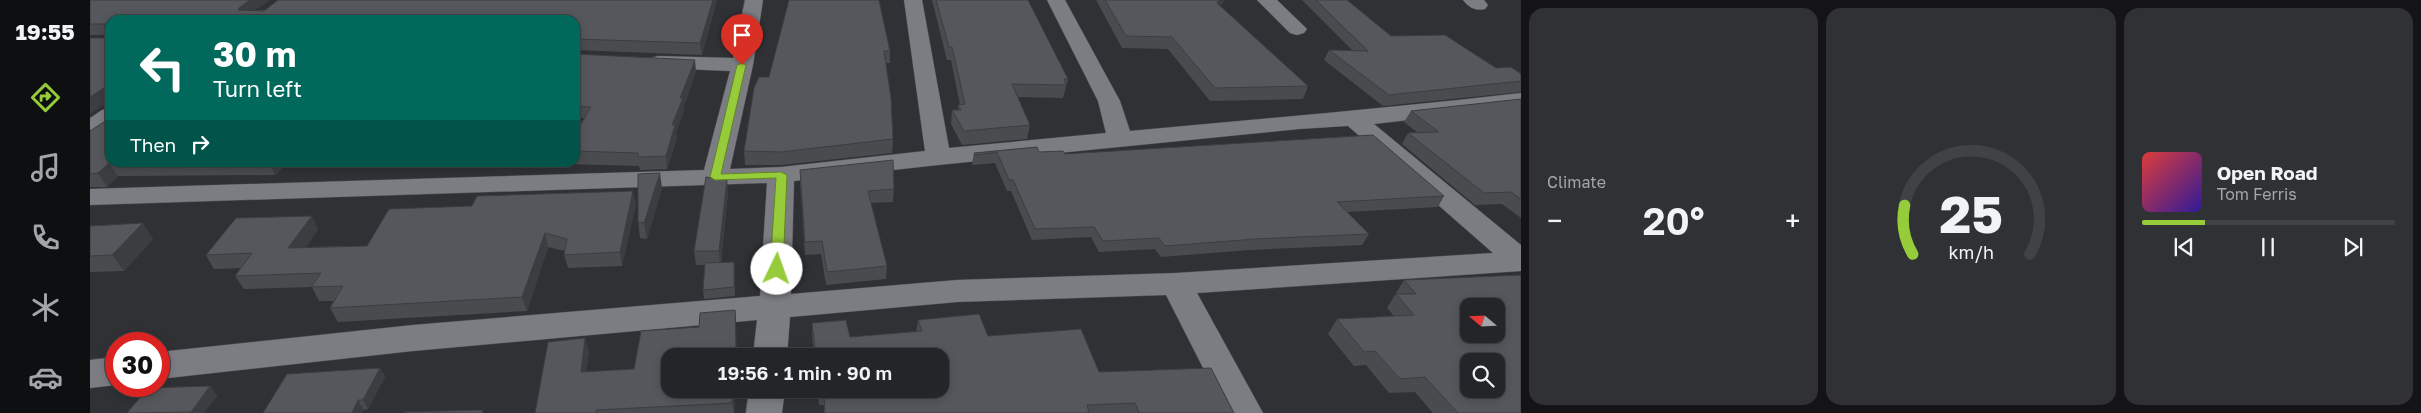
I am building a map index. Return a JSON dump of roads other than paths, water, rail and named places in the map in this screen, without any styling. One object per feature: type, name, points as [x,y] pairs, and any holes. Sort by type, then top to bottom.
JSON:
[{"type":"street","points":[[715,177],[742,65],[754,0]]},
{"type":"street","points":[[913,0],[938,156]]},
{"type":"street","points":[[1056,0],[1109,101],[1120,139]]},
{"type":"street","points":[[1266,0],[1297,28]]},
{"type":"street","points":[[634,61],[742,65]]},
{"type":"street","points":[[90,197],[781,175],[938,156],[1299,122],[1354,120],[1521,100]]},
{"type":"street","points":[[90,128],[105,118]]},
{"type":"street","points":[[1354,120],[1521,261]]},
{"type":"street","points":[[771,348],[775,306],[781,175]]},
{"type":"street","points":[[170,365],[413,338],[957,291],[1176,284],[1521,261]]},
{"type":"street","points":[[1176,284],[1245,413]]},
{"type":"street","points":[[90,374],[105,372]]},
{"type":"street","points":[[764,413],[766,398]]}]
